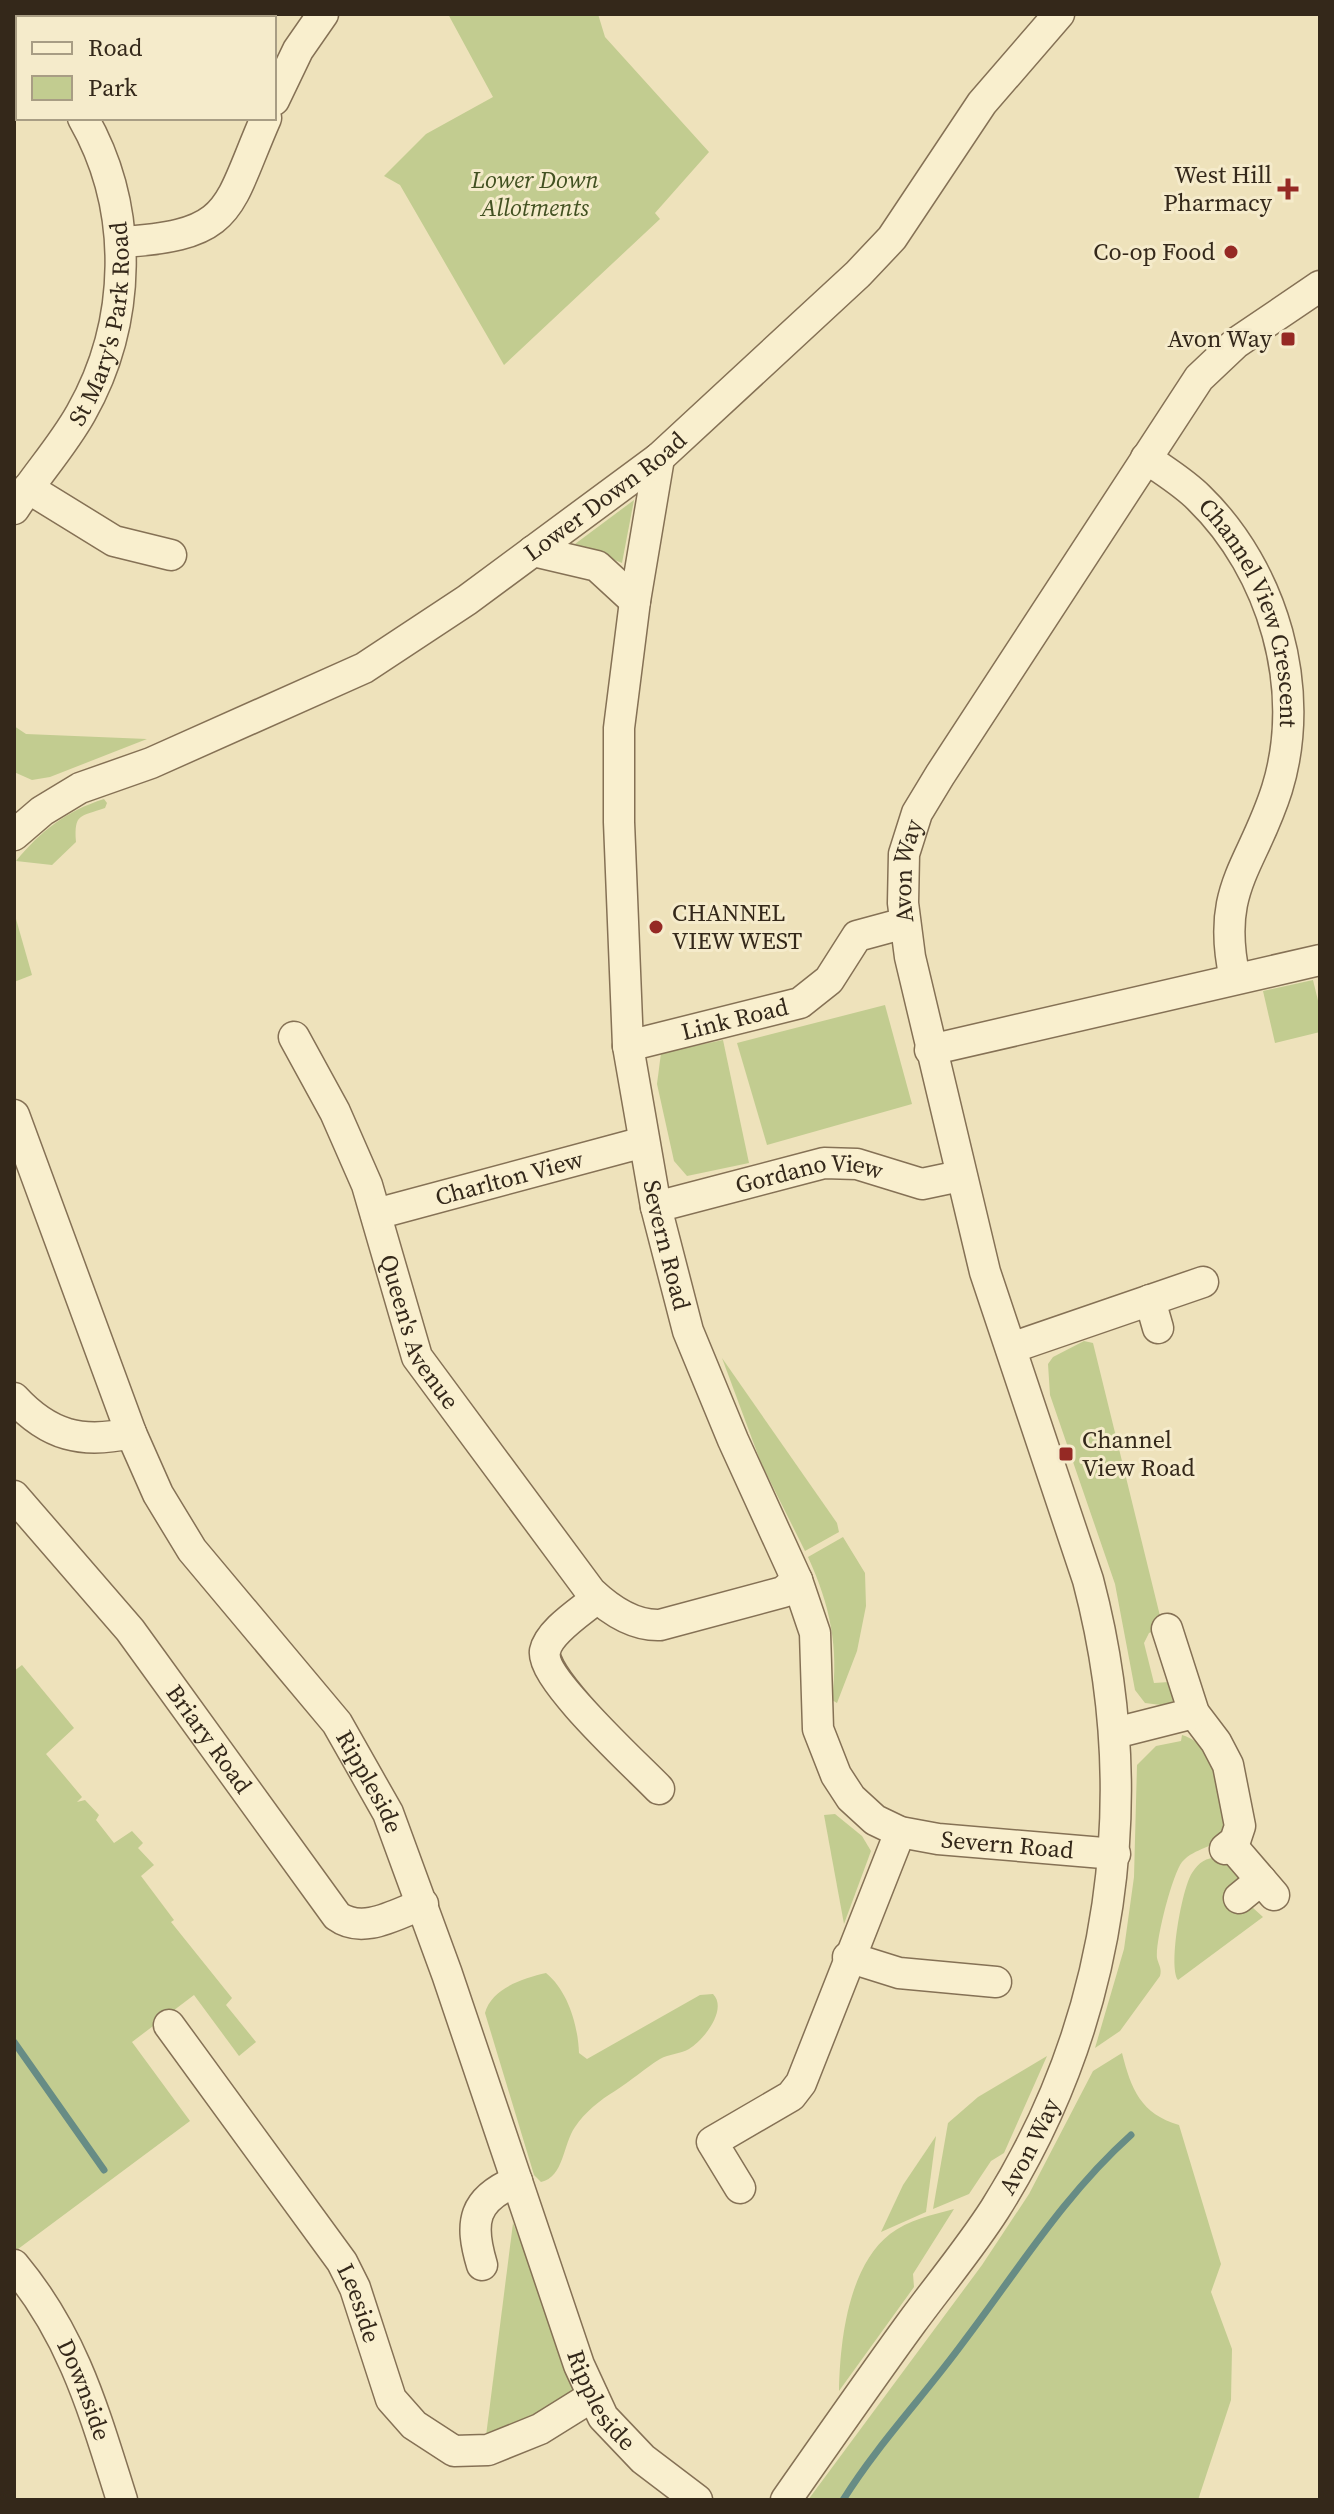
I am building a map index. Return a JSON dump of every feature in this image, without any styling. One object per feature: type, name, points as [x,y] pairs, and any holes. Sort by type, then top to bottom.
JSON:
[{"type":"street","points":[[276,96],[298,50],[323,14]]},
{"type":"street","name":"Lower Down Road","points":[[19,820],[80,788],[151,763],[364,668],[416,636],[659,458],[858,274],[892,238],[982,103],[1059,14]]},
{"type":"street","name":"St Mary's Park Road","points":[[21,498],[81,413],[105,363],[119,299],[122,242],[111,191],[87,120]]},
{"type":"street","points":[[122,242],[180,235],[224,211],[235,194],[265,120]]},
{"type":"street","name":"Avon Way","points":[[786,2500],[993,2212],[1039,2131],[1067,2066],[1092,1991],[1103,1946],[1115,1854],[1115,1733],[1102,1634],[1088,1580],[985,1272],[960,1176],[930,1050],[905,923],[904,854],[917,813],[1146,458],[1208,368],[1236,343],[1320,286]]},
{"type":"street","name":"Severn Road","points":[[659,458],[635,601],[619,728],[628,1046],[656,1207],[688,1331],[733,1440],[797,1580],[817,1638],[815,1713],[826,1751],[851,1798],[875,1820],[900,1832],[938,1839],[1115,1854]]},
{"type":"street","name":"Channel View Crescent","points":[[1146,458],[1200,499],[1242,550],[1266,597],[1282,658],[1287,721],[1283,766],[1228,913],[1227,938],[1235,979]]},
{"type":"street","points":[[21,498],[154,556]]},
{"type":"street","points":[[533,551],[597,566],[635,601]]},
{"type":"street","name":"Link Road","points":[[628,1046],[800,1003],[829,980],[857,936],[905,923]]},
{"type":"street","points":[[930,1050],[1320,960]]},
{"type":"street","name":"Queen's Avenue","points":[[294,1037],[335,1112],[376,1214],[417,1357],[568,1566],[597,1598],[630,1619],[660,1625],[783,1592],[797,1580]]},
{"type":"street","name":"Rippleside","points":[[14,1115],[25,1180],[131,1433],[179,1533],[318,1699],[355,1751],[388,1813],[423,1904],[579,2365],[603,2417],[643,2459],[697,2500]]},
{"type":"street","name":"Charlton View","points":[[376,1214],[644,1142]]},
{"type":"street","name":"Gordano View","points":[[656,1207],[824,1163],[857,1164],[922,1184],[960,1176]]},
{"type":"street","points":[[1011,1348],[1154,1314],[1203,1282]]},
{"type":"street","points":[[14,1398],[47,1425],[67,1435],[94,1440],[131,1433]]},
{"type":"street","name":"Briary Road","points":[[14,1496],[130,1630],[337,1916],[352,1925],[364,1925],[423,1904]]},
{"type":"street","points":[[597,1598],[551,1640],[545,1653],[546,1666],[567,1694],[659,1789]]},
{"type":"street","points":[[1167,1629],[1194,1713],[1228,1765],[1240,1826],[1228,1847],[1258,1891]]},
{"type":"street","points":[[1115,1733],[1194,1713]]},
{"type":"street","points":[[740,2188],[712,2142],[797,2090],[900,1832]]},
{"type":"street","points":[[848,1957],[961,1990],[996,1982]]},
{"type":"street","name":"Leeside","points":[[169,2025],[342,2262],[358,2295],[388,2393],[410,2422],[454,2451],[477,2453],[534,2432],[593,2396]]},
{"type":"street","points":[[482,2265],[473,2237],[477,2209],[500,2188],[517,2181]]},
{"type":"street","name":"Downside","points":[[33,2274],[77,2364],[122,2500]]},
{"type":"green space","name":"Lower Down Allotments","points":[[448,14],[598,14],[605,37],[709,152],[655,213],[660,219],[504,365],[400,185],[384,176],[426,134],[493,97]]},
{"type":"green space","points":[[634,500],[622,563],[575,544]]},
{"type":"green space","points":[[14,726],[26,734],[147,739],[50,777],[32,780],[14,772]]},
{"type":"green space","points":[[104,799],[107,803],[105,808],[80,818],[76,826],[76,842],[52,865],[16,861],[55,823]]},
{"type":"green space","points":[[14,912],[32,975],[14,982]]},
{"type":"green space","points":[[1313,980],[1320,1009],[1320,1032],[1275,1043],[1263,991]]},
{"type":"green space","points":[[885,1005],[912,1104],[767,1145],[737,1043]]},
{"type":"green space","points":[[723,1040],[749,1163],[687,1176],[674,1161],[657,1084],[661,1053]]},
{"type":"green space","points":[[1084,1341],[1093,1343],[1161,1620],[1159,1629],[1149,1633],[1144,1643],[1154,1683],[1169,1682],[1178,1695],[1169,1706],[1145,1703],[1135,1690],[1115,1584],[1050,1395],[1048,1364],[1053,1357]]},
{"type":"green space","points":[[722,1358],[837,1523],[839,1532],[805,1551],[761,1463]]},
{"type":"green space","points":[[843,1537],[865,1573],[866,1606],[857,1651],[837,1703],[832,1700],[834,1662],[831,1627],[808,1557]]},
{"type":"green space","points":[[22,1665],[74,1728],[46,1754],[82,1797],[77,1802],[85,1800],[99,1815],[96,1820],[114,1843],[132,1831],[143,1843],[138,1848],[154,1865],[141,1876],[174,1920],[171,1922],[232,1998],[226,2005],[256,2042],[239,2056],[194,1995],[132,2042],[190,2121],[14,2252],[14,1671]]},
{"type":"green space","points":[[1182,1735],[1195,1741],[1211,1762],[1220,1789],[1226,1832],[1216,1842],[1182,1862],[1169,1894],[1159,1938],[1157,1958],[1160,1976],[1120,2031],[1095,2048],[1124,1949],[1134,1877],[1137,1765],[1156,1746],[1181,1741]]},
{"type":"green space","points":[[835,1814],[862,1836],[871,1851],[844,1924],[824,1815]]},
{"type":"green space","points":[[1218,1857],[1239,1873],[1252,1907],[1263,1917],[1178,1980],[1175,1944],[1188,1881],[1200,1863]]},
{"type":"green space","points":[[546,1973],[566,1999],[577,2031],[579,2053],[587,2059],[700,1995],[713,1994],[718,2008],[712,2024],[695,2045],[660,2059],[588,2111],[571,2134],[559,2167],[549,2179],[541,2182],[534,2175],[485,2013],[501,1991]]},
{"type":"green space","points":[[1122,2053],[1134,2089],[1147,2107],[1179,2125],[1221,2264],[1211,2292],[1232,2349],[1231,2400],[1198,2500],[808,2500],[982,2265],[1029,2194],[1093,2071]]},
{"type":"green space","points":[[1047,2056],[1004,2153],[991,2161],[969,2194],[933,2209],[948,2123],[978,2097]]},
{"type":"green space","points":[[936,2136],[926,2212],[881,2232],[903,2185]]},
{"type":"green space","points":[[954,2209],[913,2274],[914,2287],[839,2391],[841,2350],[849,2306],[864,2265],[876,2248],[897,2229],[920,2218]]},
{"type":"green space","points":[[513,2223],[582,2392],[486,2436]]},
{"type":"waterway","points":[[14,2042],[104,2170]]},
{"type":"waterway","points":[[843,2500],[1062,2209],[1131,2135]]},
{"type":"place","name":"West Hill Pharmacy","points":[[1288,189]]},
{"type":"place","name":"Co-op Food","points":[[1231,252]]},
{"type":"place","name":"Avon Way","points":[[1288,339]]},
{"type":"place","name":"CHANNEL VIEW WEST","points":[[656,927]]},
{"type":"place","name":"Channel View Road","points":[[1066,1454]]}]
